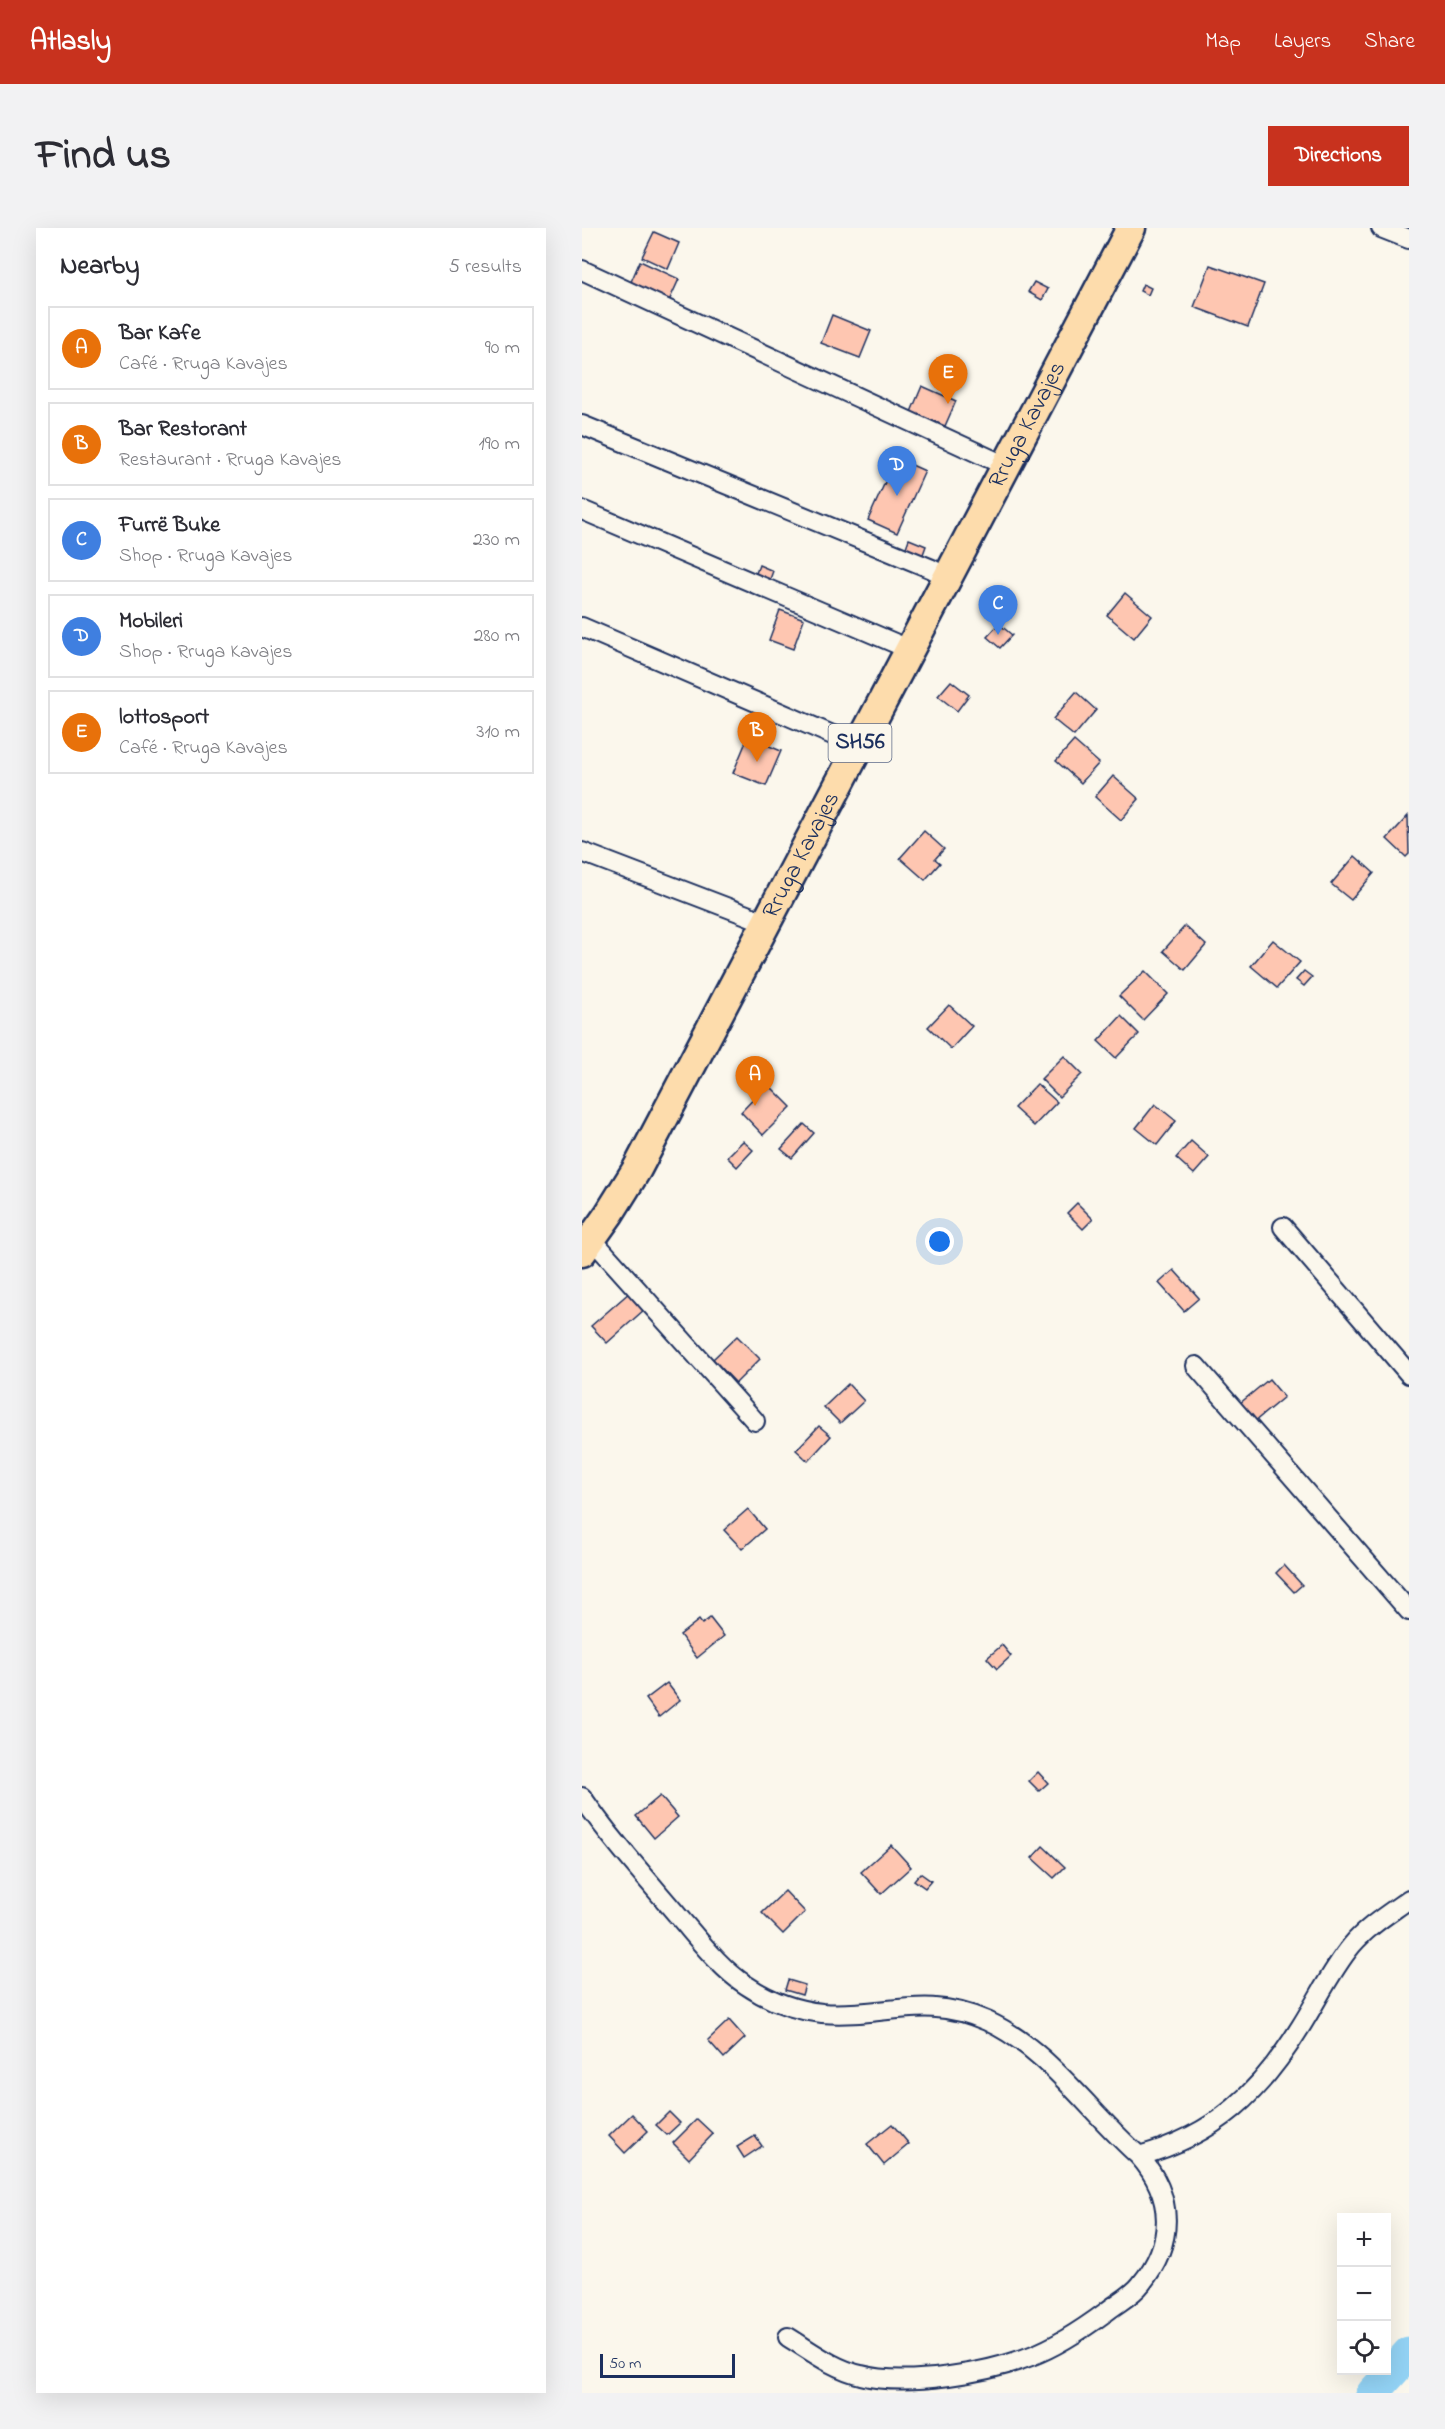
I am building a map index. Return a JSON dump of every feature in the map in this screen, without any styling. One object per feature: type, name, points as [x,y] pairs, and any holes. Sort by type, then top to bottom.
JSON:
[{"type":"main road","name":"Rruga Kavajes","points":[[587,1246],[637,1169],[1131,228]]},
{"type":"street","points":[[1381,228],[1409,239]]},
{"type":"street","points":[[582,270],[1006,466]]},
{"type":"street","points":[[582,425],[932,569],[948,578]]},
{"type":"street","points":[[582,510],[910,650]]},
{"type":"street","points":[[582,627],[858,747]]},
{"type":"street","points":[[582,852],[765,922]]},
{"type":"street","points":[[1283,1227],[1409,1374]]},
{"type":"street","points":[[587,1246],[755,1420]]},
{"type":"street","points":[[1196,1366],[1409,1611]]},
{"type":"street","points":[[582,1797],[626,1855],[695,1935],[744,1984],[769,1999],[796,2009],[823,2013],[931,2006],[986,2020],[1013,2035],[1038,2054],[1139,2156],[1154,2173],[1164,2196],[1167,2227],[1157,2259],[1140,2285],[1084,2329],[1034,2355],[1000,2367],[912,2379],[861,2376],[831,2363],[788,2337]]},
{"type":"street","points":[[1139,2156],[1184,2141],[1237,2108],[1284,2052],[1338,1963],[1352,1945],[1409,1899]]},
{"type":"building","points":[[654,232],[679,243],[668,269],[642,257]]},
{"type":"building","points":[[640,261],[679,279],[669,301],[630,284]]},
{"type":"building","points":[[1210,265],[1264,284],[1248,327],[1194,307]]},
{"type":"building","points":[[1034,282],[1048,289],[1042,300],[1028,292]]},
{"type":"building","points":[[1143,284],[1151,288],[1148,295],[1140,291]]},
{"type":"building","points":[[832,315],[871,331],[860,358],[821,343]]},
{"type":"building","points":[[922,386],[956,401],[945,426],[911,412]]},
{"type":"building","points":[[896,458],[925,471],[897,533],[868,520]]},
{"type":"building","points":[[909,539],[926,546],[922,557],[905,550]]},
{"type":"building","points":[[759,565],[773,571],[769,582],[755,576]]},
{"type":"building","points":[[1125,593],[1152,616],[1134,638],[1107,615]]},
{"type":"building","points":[[780,610],[804,619],[793,649],[769,640]]},
{"type":"building","points":[[999,624],[1012,635],[1000,648],[987,637]]},
{"type":"building","points":[[951,681],[969,695],[957,711],[938,696]]},
{"type":"building","points":[[1076,692],[1096,710],[1074,736],[1053,719]]},
{"type":"building","points":[[748,737],[781,751],[766,786],[733,773]]},
{"type":"building","points":[[1074,741],[1099,763],[1081,783],[1056,761]]},
{"type":"building","points":[[1113,776],[1139,799],[1121,820],[1095,797]]},
{"type":"building","points":[[1408,816],[1409,854],[1406,857],[1387,839]]},
{"type":"building","points":[[924,831],[944,849],[935,859],[940,863],[925,880],[900,858]]},
{"type":"building","points":[[1355,856],[1374,873],[1351,900],[1331,884]]},
{"type":"building","points":[[1185,926],[1206,945],[1185,970],[1163,951]]},
{"type":"building","points":[[1273,940],[1300,962],[1277,988],[1251,966]]},
{"type":"building","points":[[1145,971],[1168,994],[1143,1020],[1119,996]]},
{"type":"building","points":[[1304,971],[1312,977],[1304,986],[1296,980]]},
{"type":"building","points":[[949,1005],[972,1026],[951,1049],[928,1027]]},
{"type":"building","points":[[1121,1016],[1139,1034],[1116,1058],[1098,1041]]},
{"type":"building","points":[[1064,1056],[1082,1074],[1059,1097],[1041,1079]]},
{"type":"building","points":[[768,1084],[791,1107],[763,1135],[741,1112]]},
{"type":"building","points":[[1037,1084],[1057,1102],[1034,1126],[1014,1108]]},
{"type":"building","points":[[1155,1104],[1176,1121],[1157,1145],[1136,1128]]},
{"type":"building","points":[[804,1124],[814,1133],[792,1158],[781,1149]]},
{"type":"building","points":[[743,1141],[753,1150],[737,1167],[727,1157]]},
{"type":"building","points":[[1191,1141],[1209,1157],[1194,1174],[1176,1158]]},
{"type":"building","points":[[1077,1203],[1093,1219],[1083,1229],[1067,1213]]},
{"type":"building","points":[[1174,1270],[1199,1298],[1184,1311],[1159,1283]]},
{"type":"building","points":[[630,1292],[645,1309],[607,1343],[591,1326]]},
{"type":"building","points":[[737,1336],[760,1359],[736,1383],[713,1359]]},
{"type":"building","points":[[1269,1379],[1284,1397],[1254,1422],[1239,1404]]},
{"type":"building","points":[[848,1384],[864,1401],[840,1423],[824,1407]]},
{"type":"building","points":[[819,1426],[831,1436],[808,1461],[796,1450]]},
{"type":"building","points":[[748,1509],[765,1529],[742,1549],[724,1530]]},
{"type":"building","points":[[1284,1565],[1302,1585],[1294,1592],[1276,1573]]},
{"type":"building","points":[[710,1618],[724,1636],[697,1658],[680,1635],[699,1620],[702,1624]]},
{"type":"building","points":[[1002,1645],[1011,1656],[997,1669],[987,1658]]},
{"type":"building","points":[[667,1683],[680,1700],[659,1717],[646,1699]]},
{"type":"building","points":[[1038,1772],[1048,1783],[1039,1791],[1029,1781]]},
{"type":"building","points":[[660,1796],[678,1817],[654,1838],[636,1816]]},
{"type":"building","points":[[891,1845],[911,1867],[881,1894],[861,1872]]},
{"type":"building","points":[[1043,1846],[1065,1867],[1054,1878],[1032,1858]]},
{"type":"building","points":[[920,1873],[931,1881],[925,1888],[914,1880]]},
{"type":"building","points":[[785,1891],[805,1912],[783,1934],[762,1913]]},
{"type":"building","points":[[788,1980],[805,1985],[802,1995],[785,1990]]},
{"type":"building","points":[[729,2020],[745,2038],[724,2058],[708,2040]]},
{"type":"building","points":[[669,2112],[680,2123],[667,2135],[656,2125]]},
{"type":"building","points":[[632,2114],[648,2131],[625,2153],[609,2136]]},
{"type":"building","points":[[697,2119],[713,2134],[689,2159],[673,2143]]},
{"type":"building","points":[[892,2124],[909,2144],[884,2165],[867,2144]]},
{"type":"building","points":[[755,2136],[762,2146],[744,2158],[737,2147]]},
{"type":"waterway","points":[[1373,2393],[1409,2353]]},
{"type":"place","name":"lottosport","points":[[948,404]]},
{"type":"place","name":"Mobileri","points":[[897,496]]},
{"type":"place","name":"Furrë Buke","points":[[998,635]]},
{"type":"place","name":"Bar Restorant","points":[[757,762]]},
{"type":"place","name":"Bar Kafe","points":[[755,1106]]}]
